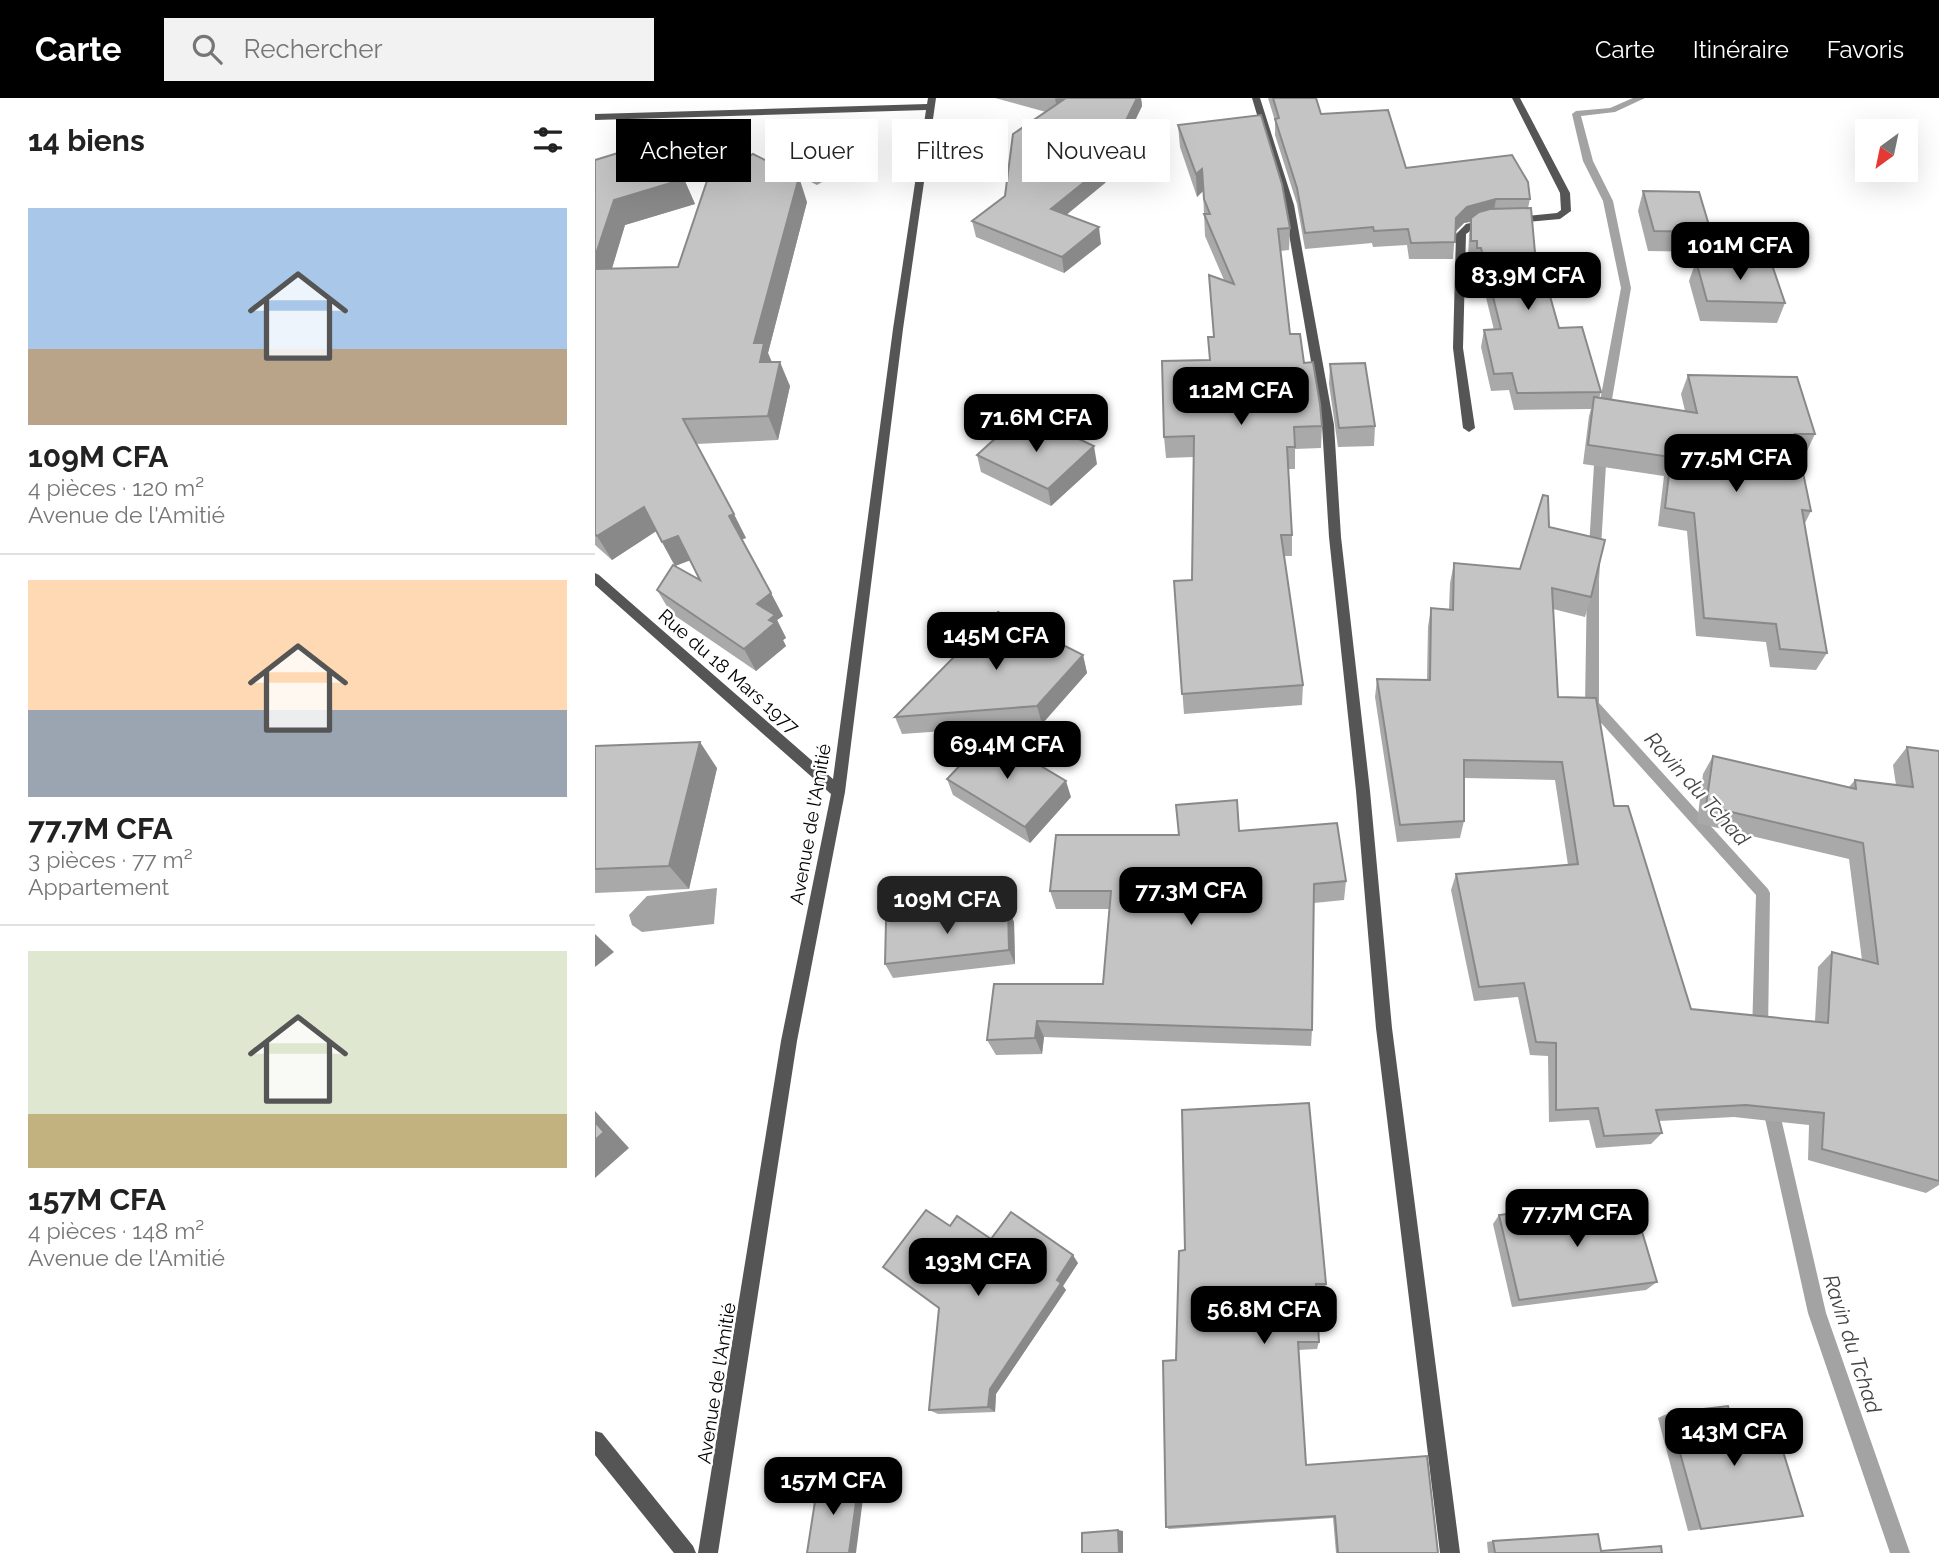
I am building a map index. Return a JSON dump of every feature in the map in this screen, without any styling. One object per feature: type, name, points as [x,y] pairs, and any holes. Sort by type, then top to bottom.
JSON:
[{"type":"street","points":[[1257,98],[1289,205],[1328,425],[1335,537],[1363,791],[1384,1028],[1450,1553]]},
{"type":"street","points":[[1469,428],[1458,348],[1461,234],[1476,223],[1549,218],[1560,216],[1566,211],[1565,193],[1516,98]]},
{"type":"street","points":[[595,117],[930,103]]},
{"type":"street","name":"Avenue de l'Amitié","points":[[708,1553],[789,1041],[838,792],[930,103]]},
{"type":"street","name":"Rue du 18 Mars 1977","points":[[595,578],[838,792]]},
{"type":"street","points":[[595,1440],[686,1553]]},
{"type":"shaded area","points":[[717,888],[714,924],[642,932],[632,925],[629,915],[647,896]]},
{"type":"building","points":[[1066,98],[1137,98],[1127,119],[1035,119]]},
{"type":"building","points":[[1273,98],[1316,98],[1321,114],[1388,110],[1406,168],[1512,155],[1528,182],[1530,199],[1496,199],[1467,207],[1456,218],[1455,242],[1411,243],[1408,229],[1374,231],[1373,227],[1305,233],[1297,188],[1275,119],[1279,118]]},
{"type":"building","points":[[1261,115],[1282,184],[1290,228],[1278,229],[1290,334],[1300,334],[1304,363],[1313,362],[1322,426],[1294,427],[1295,447],[1287,447],[1292,535],[1281,535],[1303,685],[1182,694],[1174,581],[1192,580],[1194,436],[1164,437],[1162,361],[1210,360],[1208,337],[1214,337],[1209,275],[1234,284],[1204,214],[1210,214],[1204,199],[1202,169],[1196,174],[1178,125]]},
{"type":"building","points":[[1022,128],[1022,182],[1084,182],[1051,209],[1099,227],[1062,257],[972,221],[1005,196],[1013,134]]},
{"type":"building","points":[[616,154],[616,182],[674,182],[614,200],[595,257],[595,160]]},
{"type":"building","points":[[751,155],[765,160],[765,182],[798,182],[754,343],[764,343],[760,362],[780,362],[768,416],[683,419],[734,514],[729,516],[771,593],[757,604],[775,615],[769,620],[775,623],[744,649],[657,590],[673,565],[700,580],[678,536],[662,542],[644,507],[597,536],[595,534],[595,269],[678,267],[707,182],[751,182]]},
{"type":"building","points":[[1643,191],[1699,192],[1711,232],[1654,231]]},
{"type":"building","points":[[1531,208],[1537,275],[1544,275],[1559,328],[1582,327],[1601,392],[1517,393],[1512,373],[1494,374],[1484,330],[1501,329],[1481,248],[1477,248],[1477,241],[1471,241],[1471,218],[1490,209]]},
{"type":"building","points":[[1696,261],[1771,262],[1785,303],[1707,301]]},
{"type":"building","points":[[1365,363],[1375,426],[1339,428],[1330,364]]},
{"type":"building","points":[[1688,375],[1797,377],[1815,434],[1795,434],[1811,511],[1802,510],[1827,653],[1780,649],[1776,624],[1704,618],[1694,513],[1665,508],[1671,457],[1588,445],[1594,397],[1697,413]]},
{"type":"building","points":[[1009,426],[1039,440],[1053,427],[1094,446],[1048,489],[977,455]]},
{"type":"building","points":[[1543,495],[1548,496],[1549,527],[1605,540],[1591,597],[1552,588],[1558,697],[1596,698],[1614,806],[1628,806],[1691,1009],[1828,1023],[1832,952],[1878,964],[1863,843],[1706,806],[1713,756],[1856,789],[1855,780],[1913,787],[1907,747],[1939,751],[1939,1181],[1822,1149],[1824,1113],[1746,1105],[1656,1110],[1662,1133],[1604,1136],[1598,1108],[1556,1110],[1556,1043],[1536,1042],[1524,983],[1479,987],[1456,874],[1578,864],[1562,762],[1464,760],[1464,821],[1400,825],[1377,679],[1430,680],[1431,608],[1453,610],[1454,563],[1520,569]]},
{"type":"building","points":[[998,612],[1083,655],[1037,706],[895,717]]},
{"type":"building","points":[[989,735],[1066,781],[1025,827],[947,779]]},
{"type":"building","points":[[700,742],[669,866],[595,869],[595,746]]},
{"type":"building","points":[[1237,800],[1239,831],[1337,823],[1346,881],[1314,884],[1312,1030],[1037,1021],[1035,1038],[987,1040],[994,984],[1103,984],[1111,891],[1050,891],[1056,835],[1179,835],[1176,805]]},
{"type":"building","points":[[1008,907],[1009,950],[885,964],[886,921]]},
{"type":"building","points":[[1309,1103],[1326,1284],[1316,1284],[1319,1342],[1298,1342],[1306,1465],[1427,1456],[1438,1553],[1338,1553],[1335,1516],[1166,1527],[1163,1361],[1176,1360],[1179,1251],[1185,1250],[1182,1110]]},
{"type":"building","points":[[595,1122],[604,1132],[595,1140]]},
{"type":"building","points":[[1632,1198],[1657,1282],[1519,1300],[1499,1215]]},
{"type":"building","points":[[926,1210],[950,1226],[957,1216],[991,1239],[1011,1212],[1073,1255],[1057,1280],[1061,1283],[990,1389],[988,1407],[929,1410],[939,1308],[883,1267]]},
{"type":"building","points":[[1728,1406],[1732,1422],[1772,1416],[1803,1516],[1701,1529],[1669,1413]]},
{"type":"building","points":[[859,1481],[849,1553],[807,1553],[818,1482]]},
{"type":"building","points":[[1118,1530],[1119,1553],[1082,1553],[1082,1533]]},
{"type":"building","points":[[1598,1534],[1601,1551],[1661,1546],[1662,1553],[1495,1553],[1493,1541]]},
{"type":"waterway","name":"Ravin du Tchad","points":[[1603,417],[1626,288],[1608,201],[1588,161],[1576,114],[1612,110],[1641,98]]},
{"type":"waterway","name":"Ravin du Tchad","points":[[1601,448],[1593,580],[1592,705],[1763,893],[1760,1033]]},
{"type":"waterway","name":"Ravin du Tchad","points":[[1770,1105],[1817,1313],[1900,1553]]}]
